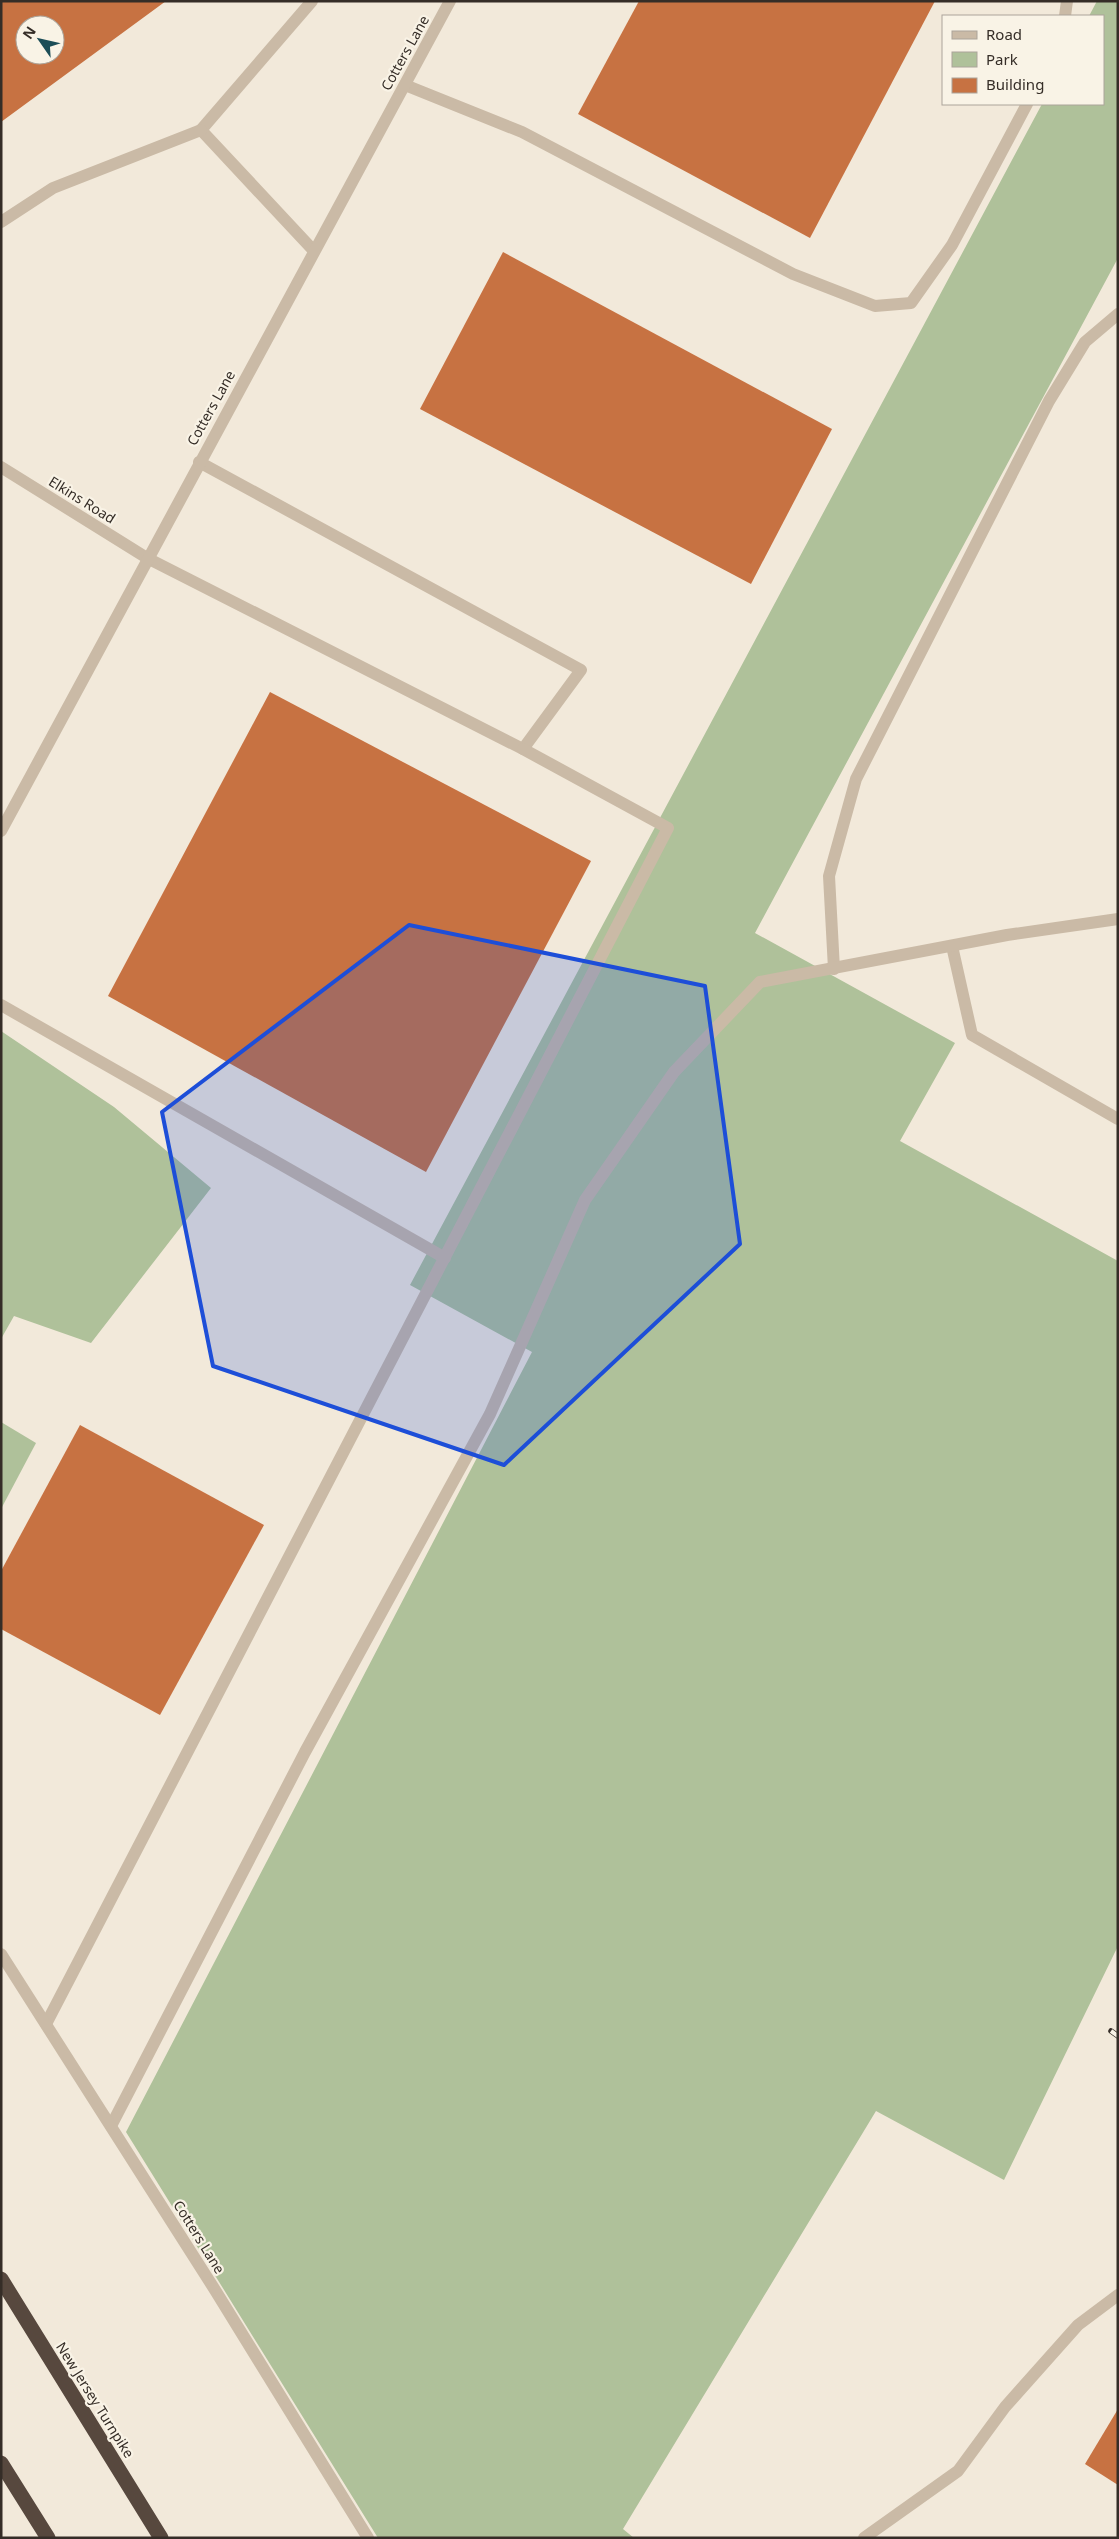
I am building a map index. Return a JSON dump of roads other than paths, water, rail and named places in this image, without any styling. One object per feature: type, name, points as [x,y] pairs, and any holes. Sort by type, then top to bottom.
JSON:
[{"type":"highway","name":"New Jersey Turnpike","points":[[1,2279],[161,2538]]},
{"type":"highway","points":[[1,2463],[48,2538]]},
{"type":"street","points":[[1,222],[53,188],[202,130],[312,1]]},
{"type":"street","name":"Cotters Lane","points":[[1,831],[450,1]]},
{"type":"street","points":[[1065,15],[1067,1]]},
{"type":"street","points":[[405,85],[522,132],[794,274],[875,306],[911,302],[952,245],[1026,105]]},
{"type":"street","points":[[202,130],[314,250]]},
{"type":"street","points":[[834,969],[828,876],[856,779],[1049,401],[1085,342],[1118,314]]},
{"type":"street","points":[[199,462],[582,670],[523,749]]},
{"type":"street","name":"Elkins Road","points":[[1,467],[147,558],[523,749],[668,828],[445,1258]]},
{"type":"street","points":[[111,2126],[305,1752],[490,1414],[585,1200],[674,1072],[760,982],[952,946],[1118,919]]},
{"type":"street","points":[[952,946],[972,1035],[1118,1119]]},
{"type":"street","points":[[1,1005],[445,1258],[46,2024]]},
{"type":"street","name":"Cotters Lane","points":[[1,1954],[111,2126],[368,2538]]},
{"type":"street","points":[[864,2538],[958,2471],[1005,2407],[1078,2325],[1118,2295]]},
{"type":"railway","points":[[1111,2031],[1118,2036]]}]
